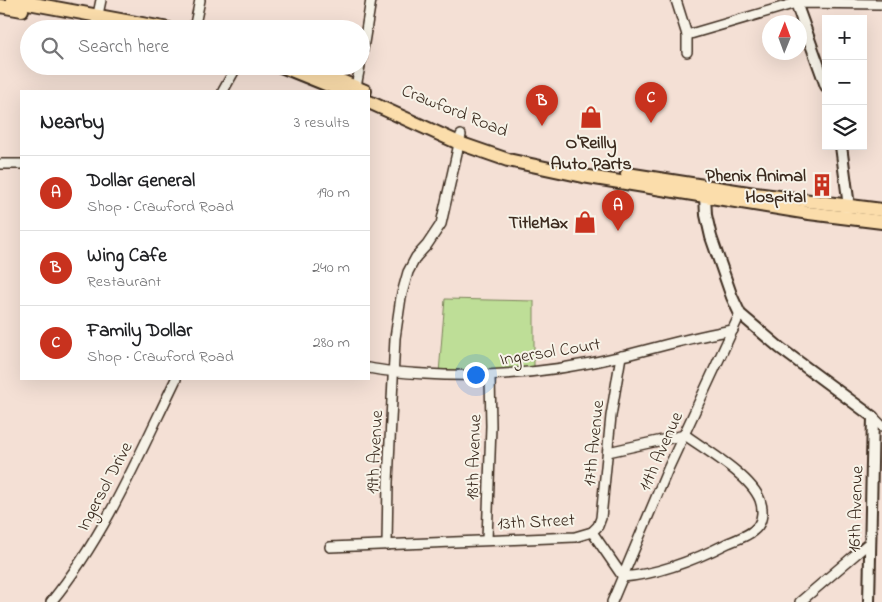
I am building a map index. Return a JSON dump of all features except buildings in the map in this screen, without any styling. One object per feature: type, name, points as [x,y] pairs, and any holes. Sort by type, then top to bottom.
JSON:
[{"type":"main road","points":[[12,0],[97,20]]},
{"type":"main road","points":[[0,6],[97,20]]},
{"type":"main road","points":[[303,75],[341,90]]},
{"type":"main road","points":[[326,75],[358,90]]},
{"type":"main road","name":"Crawford Road","points":[[370,94],[460,139]]},
{"type":"main road","name":"Crawford Road","points":[[370,102],[508,160],[549,169],[706,191],[809,213],[845,210]]},
{"type":"main road","points":[[845,210],[882,210]]},
{"type":"main road","points":[[845,210],[882,222]]},
{"type":"street","points":[[97,20],[101,0]]},
{"type":"street","points":[[196,20],[200,0]]},
{"type":"street","points":[[368,20],[371,0]]},
{"type":"street","points":[[676,0],[687,35],[687,52]]},
{"type":"street","points":[[687,35],[795,1],[882,4]]},
{"type":"street","points":[[795,1],[822,75]]},
{"type":"street","points":[[224,90],[232,75]]},
{"type":"street","points":[[358,90],[359,75]]},
{"type":"street","name":"19th Avenue","points":[[387,545],[395,338],[403,288],[408,272],[416,257],[428,245],[441,224],[460,139]]},
{"type":"street","points":[[842,150],[848,199],[845,210]]},
{"type":"street","points":[[0,164],[20,164]]},
{"type":"street","points":[[706,191],[706,215],[711,237],[732,298],[740,314],[780,348],[873,417],[882,426]]},
{"type":"street","name":"11th Avenue","points":[[612,602],[668,469],[740,314]]},
{"type":"street","name":"Ingersol Court","points":[[370,368],[394,373],[459,376],[490,376],[542,371],[621,356],[707,334],[733,330]]},
{"type":"street","name":"17th Avenue","points":[[592,532],[598,526],[601,518],[611,416],[621,356]]},
{"type":"street","name":"18th Avenue","points":[[488,540],[491,426],[490,376]]},
{"type":"street","name":"Ingersol Drive","points":[[51,602],[77,567],[100,531],[176,380]]},
{"type":"street","name":"16th Avenue","points":[[869,602],[873,417]]},
{"type":"street","points":[[608,452],[685,435],[733,470],[752,487],[760,500],[762,516],[759,524],[747,534],[709,553],[670,568],[638,576],[622,577]]},
{"type":"street","name":"13th Street","points":[[330,547],[575,537],[592,532],[622,577]]},
{"type":"street","points":[[800,602],[870,542]]},
{"type":"green space","points":[[445,299],[534,301],[534,368],[489,372],[439,373]]},
{"type":"place","name":"O'Reilly Auto Parts","points":[[591,117]]},
{"type":"place","name":"Family Dollar","points":[[651,123]]},
{"type":"place","name":"Wing Cafe","points":[[542,126]]},
{"type":"place","name":"Phenix Animal Hospital","points":[[822,185]]},
{"type":"place","name":"TitleMax","points":[[585,222]]},
{"type":"place","name":"Dollar General","points":[[618,231]]}]
